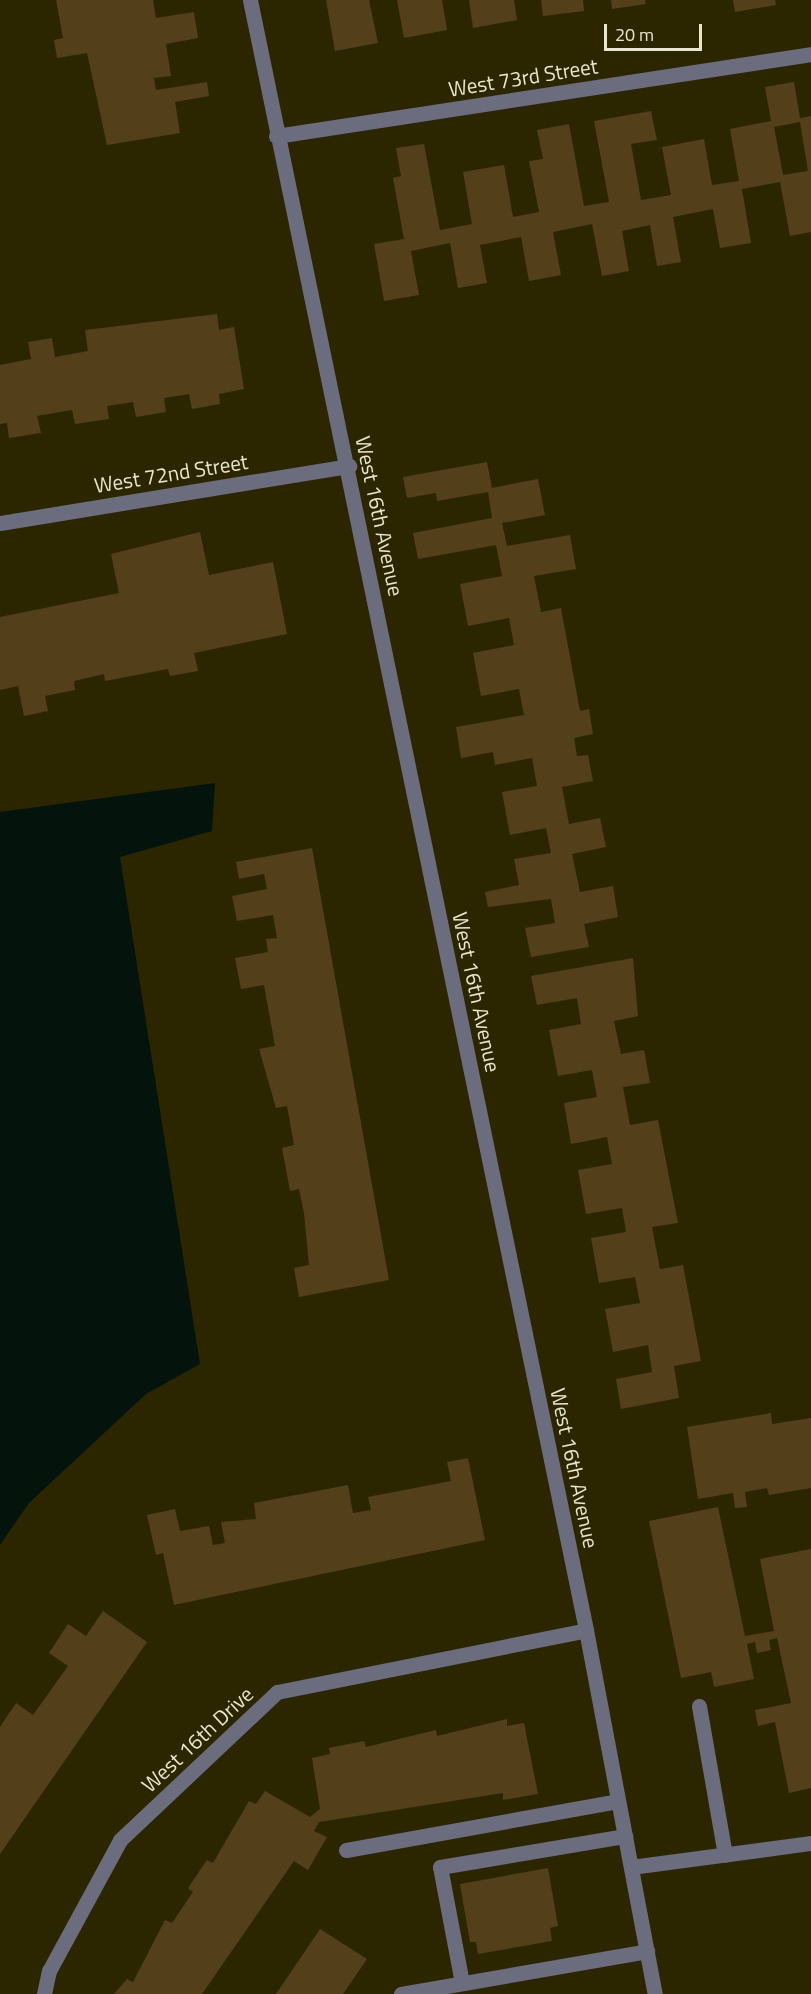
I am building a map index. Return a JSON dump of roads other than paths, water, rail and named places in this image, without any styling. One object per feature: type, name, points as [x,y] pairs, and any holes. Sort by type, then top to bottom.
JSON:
[{"type":"street","name":"West 16th Avenue","points":[[250,0],[276,136],[349,466],[586,1630],[655,1994]]},
{"type":"street","name":"West 73rd Street","points":[[276,136],[811,54]]},
{"type":"street","name":"West 72nd Street","points":[[0,523],[349,466]]},
{"type":"street","name":"West 16th Drive","points":[[44,1994],[49,1971],[120,1840],[278,1692],[586,1630]]},
{"type":"street","points":[[699,1706],[725,1855]]},
{"type":"street","points":[[346,1850],[618,1801]]},
{"type":"street","points":[[462,1983],[440,1867],[625,1836]]},
{"type":"street","points":[[631,1868],[811,1843]]},
{"type":"street","points":[[401,1994],[647,1951]]}]
